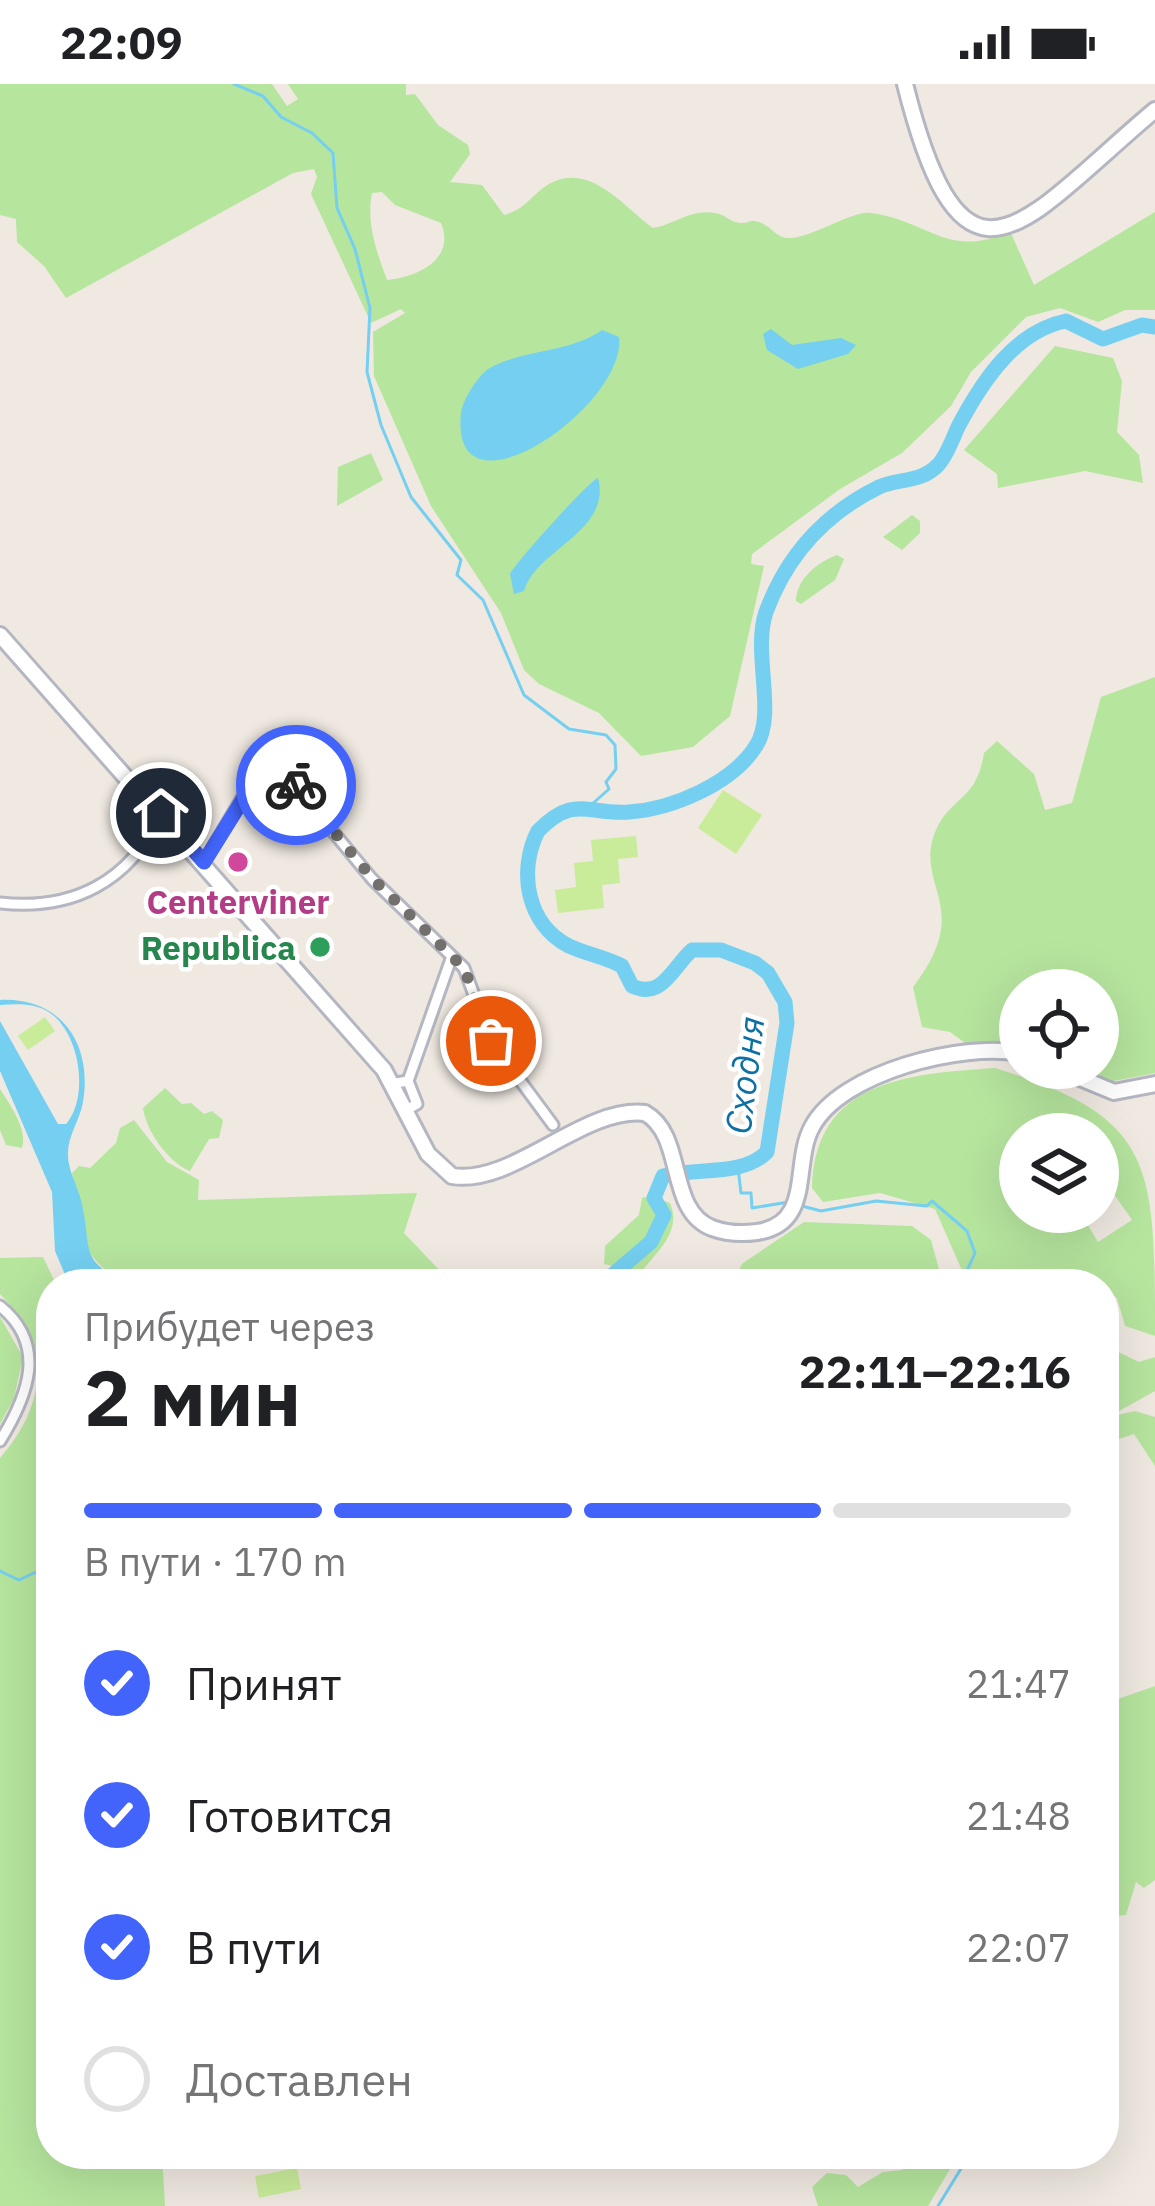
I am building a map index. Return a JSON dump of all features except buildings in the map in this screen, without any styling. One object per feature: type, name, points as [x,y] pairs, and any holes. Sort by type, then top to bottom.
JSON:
[{"type":"main road","points":[[905,84],[928,167],[959,219],[979,229],[998,229],[1037,211],[1155,110]]},
{"type":"main road","points":[[0,635],[402,1082],[408,1109],[435,1164],[461,1178],[624,1113],[652,1117],[670,1150],[692,1213],[707,1226],[730,1232],[774,1228],[794,1208],[811,1128],[847,1089],[883,1074],[968,1053],[999,1053]]},
{"type":"main road","points":[[1106,1089],[1155,1084]]},
{"type":"street","points":[[204,862],[252,781],[265,772],[280,772],[474,986],[491,1041],[553,1125]]},
{"type":"street","points":[[0,903],[54,902],[96,890],[130,863],[161,813]]},
{"type":"street","points":[[402,1082],[451,959]]},
{"type":"street","points":[[0,1306],[22,1332],[31,1372],[0,1441]]},
{"type":"green space","points":[[0,84],[272,84],[287,106],[298,99],[288,84],[406,84],[406,95],[415,94],[438,125],[468,145],[470,154],[450,182],[482,185],[504,215],[543,188],[575,178],[603,188],[653,228],[698,213],[715,213],[736,222],[759,222],[791,238],[871,213],[954,240],[989,239],[1010,231],[1034,285],[1155,212],[1155,310],[1125,310],[1098,322],[1060,308],[1026,317],[971,372],[951,406],[902,453],[840,489],[752,554],[751,564],[764,566],[730,716],[693,747],[641,756],[599,713],[539,684],[524,670],[501,613],[431,506],[374,376],[373,332],[405,313],[401,309],[371,323],[311,194],[317,177],[314,169],[293,173],[66,298],[44,266],[17,242],[16,219],[0,215]],"holes":[[[382,192],[395,205],[441,223],[443,247],[422,270],[387,280],[371,227],[372,193]]]},
{"type":"green space","points":[[1055,346],[1113,358],[1122,381],[1117,432],[1139,455],[1143,483],[1085,471],[998,488],[997,474],[964,450]]},
{"type":"green space","points":[[371,453],[383,480],[337,506],[338,467]]},
{"type":"green space","points":[[912,515],[920,521],[920,533],[902,550],[883,537]]},
{"type":"green space","points":[[837,555],[844,559],[835,580],[801,604],[796,601],[809,572]]},
{"type":"green space","points":[[1155,677],[1155,1073],[1119,1080],[1119,969],[999,969],[999,1044],[965,1043],[950,1032],[922,1027],[913,987],[940,936],[942,916],[931,867],[936,830],[976,780],[984,753],[997,741],[1034,774],[1045,810],[1072,803],[1101,697]]},
{"type":"green space","points":[[723,790],[762,815],[736,854],[698,828]]},
{"type":"green space","points":[[636,836],[638,857],[618,859],[620,883],[602,885],[604,908],[558,913],[555,890],[576,887],[574,863],[593,861],[591,840]]},
{"type":"green space","points":[[45,1017],[55,1031],[28,1050],[18,1036]]},
{"type":"green space","points":[[995,1068],[999,1069],[999,1089],[1054,1089],[1097,1113],[999,1113],[999,1233],[1093,1233],[1098,1242],[1119,1233],[1132,1220],[1119,1201],[1119,1133],[1135,1156],[1147,1188],[1155,1336],[1125,1326],[1119,1305],[1119,1269],[961,1269],[935,1209],[880,1193],[823,1202],[812,1188],[817,1152],[829,1125],[848,1104],[899,1080]]},
{"type":"green space","points":[[165,1088],[182,1104],[191,1103],[204,1114],[212,1111],[223,1120],[219,1138],[209,1139],[190,1171],[167,1154],[145,1117],[143,1108]]},
{"type":"green space","points":[[0,1089],[20,1125],[22,1148],[6,1145],[0,1130]]},
{"type":"green space","points":[[134,1120],[167,1162],[199,1180],[198,1200],[417,1193],[404,1233],[438,1269],[105,1269],[84,1240],[72,1173],[79,1166],[90,1168],[116,1143],[120,1128]]},
{"type":"green space","points":[[642,1198],[670,1203],[672,1227],[644,1269],[614,1269],[604,1264],[605,1246],[639,1215]]},
{"type":"green space","points":[[804,1222],[912,1226],[931,1240],[939,1269],[739,1269]]},
{"type":"green space","points":[[43,1257],[49,1269],[36,1269],[36,1364],[28,1333],[0,1294],[0,1258]]},
{"type":"green space","points":[[0,1317],[23,1357],[14,1398],[0,1424]]},
{"type":"green space","points":[[1119,1352],[1139,1362],[1155,1357],[1155,1391],[1119,1411]]},
{"type":"green space","points":[[36,1384],[36,2169],[163,2169],[165,2206],[0,2206],[0,1458],[16,1437]]},
{"type":"green space","points":[[1135,1411],[1155,1417],[1155,1466],[1134,1434],[1119,1439],[1119,1415]]},
{"type":"green space","points":[[1155,1686],[1155,1880],[1144,1888],[1136,1882],[1126,1915],[1119,1916],[1119,1699]]},
{"type":"green space","points":[[297,2169],[301,2189],[259,2198],[255,2176]]},
{"type":"green space","points":[[950,2169],[928,2206],[818,2206],[812,2187],[827,2173],[846,2175],[858,2187],[883,2172]]},
{"type":"water","points":[[771,329],[792,345],[841,338],[856,345],[848,354],[798,369],[767,350],[763,334]]},
{"type":"water","points":[[602,330],[619,337],[614,365],[596,395],[569,422],[539,444],[508,458],[482,459],[465,446],[462,407],[486,371]]},
{"type":"water","points":[[598,478],[594,513],[531,576],[524,591],[514,594],[510,574],[515,567]]},
{"type":"water","points":[[0,1000],[40,1006],[55,1015],[68,1028],[77,1043],[85,1081],[68,1148],[69,1166],[90,1252],[104,1269],[63,1269],[55,1251],[52,1192],[0,1071],[0,1021],[58,1124],[66,1124],[78,1098],[74,1048],[58,1020],[42,1008],[0,1005]]},
{"type":"waterway","points":[[234,84],[263,96],[281,117],[312,133],[333,153],[337,208],[355,249],[370,308],[367,372],[381,425],[411,497],[461,560],[457,575],[483,600],[524,695],[569,729],[606,735],[615,745],[616,769],[606,782],[609,789],[590,806]]},
{"type":"waterway","name":"Сходня","points":[[620,1269],[651,1242],[664,1215],[654,1198],[663,1176],[732,1168],[767,1152],[787,1023],[785,1002],[768,973],[721,950],[692,950],[659,986],[642,989],[632,986],[622,966],[569,946],[543,924],[530,895],[528,862],[538,831],[572,810],[629,812],[664,806],[732,772],[762,733],[761,645],[766,612],[785,572],[810,538],[859,498],[886,484],[924,475],[938,465],[990,376],[1031,335],[1066,321],[1103,339],[1142,325],[1155,327]]},
{"type":"waterway","points":[[738,1168],[741,1193],[751,1193],[752,1208],[789,1202]]},
{"type":"waterway","points":[[798,1205],[821,1211],[876,1201],[927,1206],[932,1201],[967,1231],[975,1253],[968,1269]]},
{"type":"waterway","points":[[0,1571],[19,1580],[36,1572]]},
{"type":"waterway","points":[[938,2206],[961,2169]]},
{"type":"way so far","points":[[296,785],[372,878],[464,968],[491,1041]]},
{"type":"place","name":"Centerviner","points":[[238,862]]},
{"type":"place","name":"Republica","points":[[320,947]]},
{"type":"route","points":[[161,813],[204,862],[258,775],[280,772],[296,785]]}]
